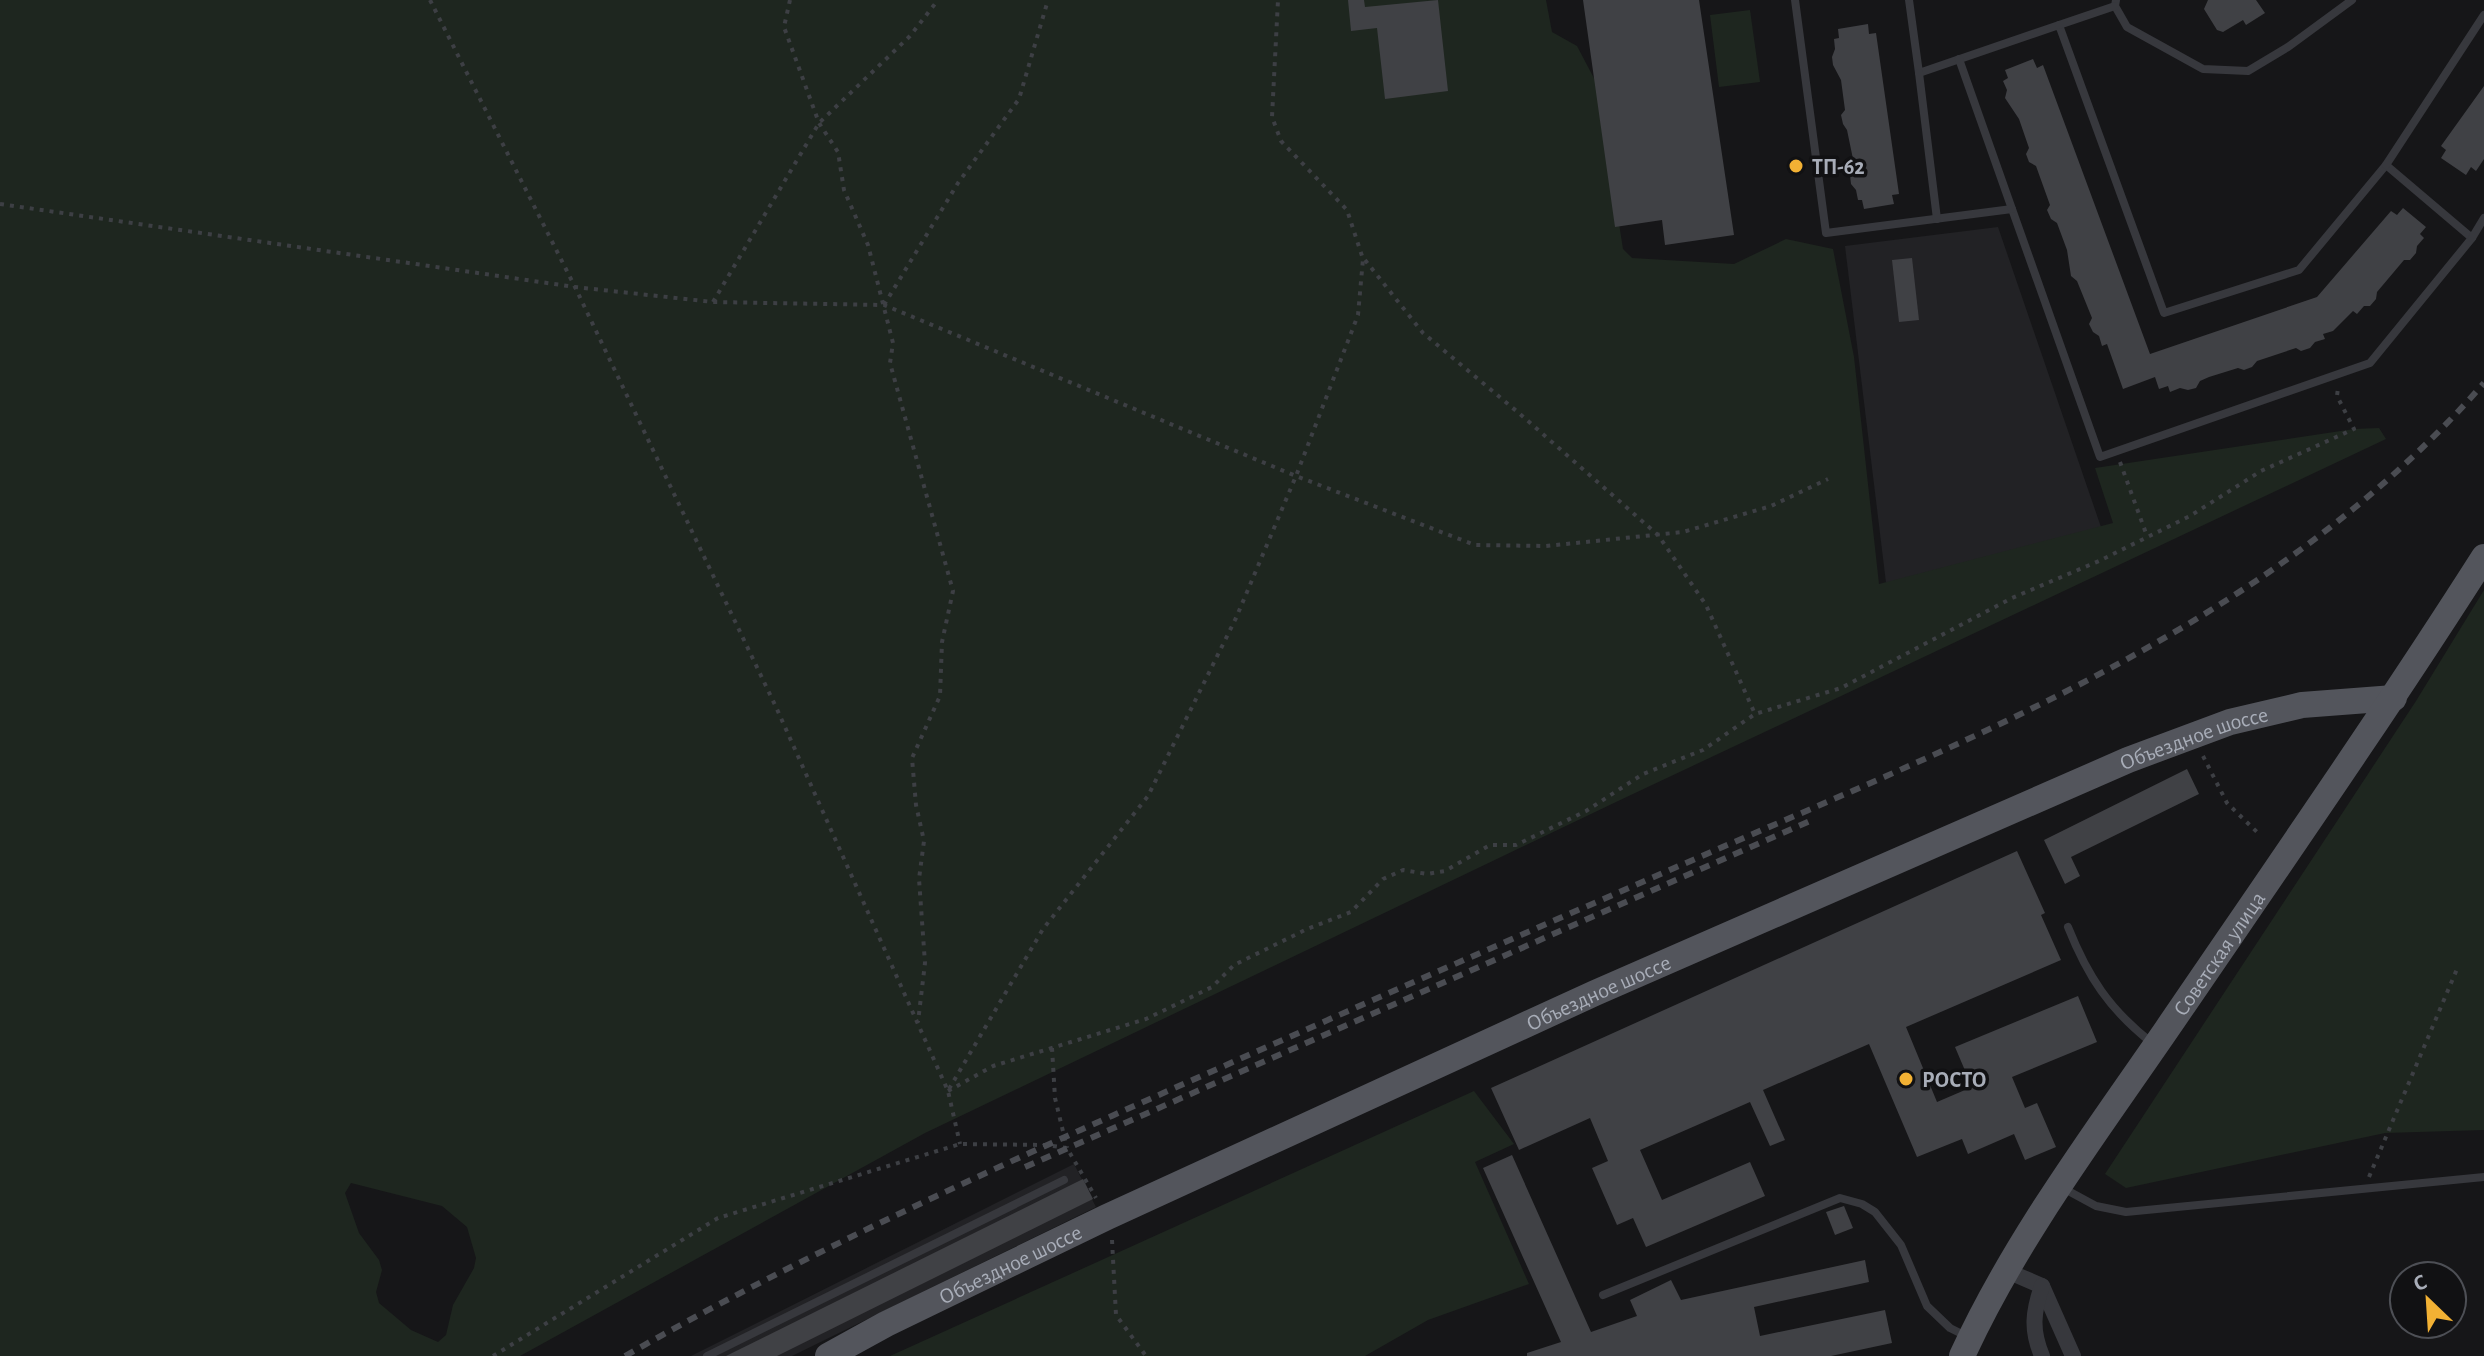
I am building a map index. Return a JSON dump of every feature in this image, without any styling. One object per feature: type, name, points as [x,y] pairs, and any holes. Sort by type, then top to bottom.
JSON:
[{"type":"main road","name":"Советская улица","points":[[1966,1347],[2007,1271],[2060,1186],[2394,698],[2484,557]]},
{"type":"main road","name":"Объездное шоссе","points":[[828,1356],[886,1324],[1107,1217],[1595,993],[2128,760],[2230,722],[2302,705],[2394,698]]},
{"type":"street","points":[[2007,1271],[2042,1286],[2073,1356]]},
{"type":"street","points":[[2042,1286],[2036,1303],[2033,1336],[2042,1356]]},
{"type":"lane","points":[[1795,0],[1826,233],[2012,209]]},
{"type":"lane","points":[[1909,0],[1937,219]]},
{"type":"lane","points":[[1919,73],[2115,3],[2127,27],[2203,69],[2248,71],[2288,47],[2352,0]]},
{"type":"lane","points":[[2059,25],[2164,313],[2299,270],[2386,165],[2484,15]]},
{"type":"lane","points":[[1959,59],[2100,457],[2370,363],[2472,238],[2484,218]]},
{"type":"lane","points":[[2386,165],[2472,238]]},
{"type":"lane","points":[[2068,927],[2088,974],[2110,1002],[2155,1046]]},
{"type":"lane","points":[[2060,1186],[2096,1206],[2126,1212],[2484,1177]]},
{"type":"lane","points":[[707,1356],[1064,1180]]},
{"type":"lane","points":[[1603,1295],[1840,1198],[1862,1204],[1875,1212],[1901,1245],[1927,1306],[1966,1347]]},
{"type":"path","points":[[430,0],[575,287],[776,707],[948,1091],[960,1144]]},
{"type":"path","points":[[790,0],[784,27],[819,123],[838,152],[844,190],[868,245],[893,343],[890,363],[953,591],[942,642],[940,696],[912,758],[916,805],[924,841],[919,879],[925,963],[918,1026]]},
{"type":"path","points":[[713,302],[819,123],[910,36],[938,0]]},
{"type":"path","points":[[884,305],[958,183],[1019,99],[1048,0]]},
{"type":"path","points":[[1278,0],[1272,117],[1281,141],[1347,210],[1363,259],[1423,333],[1658,535],[1706,605],[1755,714]]},
{"type":"path","points":[[0,204],[575,287],[713,302],[884,305],[1296,476],[1475,545],[1546,546],[1683,532],[1771,506],[1828,479]]},
{"type":"path","points":[[948,1091],[1043,929],[1148,796],[1236,618],[1296,476],[1358,315],[1363,259]]},
{"type":"path","points":[[948,1091],[993,1066],[1146,1019],[1212,987],[1234,965],[1307,929],[1351,912],[1383,879],[1403,870],[1427,874],[1445,871],[1490,845],[1516,845],[1586,811],[1643,774],[1703,750],[1755,714],[1841,688],[2012,598],[2190,516],[2261,471],[2354,429],[2337,396],[2338,373]]},
{"type":"path","points":[[2116,452],[2147,537]]},
{"type":"path","points":[[2193,736],[2227,803],[2259,834]]},
{"type":"path","points":[[2368,1179],[2457,969]]},
{"type":"path","points":[[1052,1047],[1055,1098],[1067,1148],[1107,1217],[1112,1238],[1116,1315],[1146,1356]]},
{"type":"path","points":[[493,1356],[718,1218],[960,1144],[1067,1148]]},
{"type":"shaded area","points":[[0,0],[1546,0],[1552,32],[1577,46],[1597,84],[1623,249],[1632,258],[1734,264],[1786,239],[1833,249],[1854,357],[1879,584],[2113,523],[2095,468],[2354,429],[2379,428],[2386,439],[1616,802],[925,1133],[520,1356],[0,1356]],"holes":[[[351,1183],[442,1206],[467,1227],[476,1258],[474,1268],[453,1305],[446,1335],[438,1342],[411,1330],[379,1303],[376,1292],[382,1270],[379,1260],[359,1233],[345,1193]]]},
{"type":"shaded area","points":[[1750,10],[1760,82],[1719,87],[1710,15]]},
{"type":"shaded area","points":[[1998,227],[2103,533],[1888,599],[1845,246]]},
{"type":"shaded area","points":[[2484,590],[2484,1130],[2385,1133],[2126,1188],[2105,1174],[2416,701]]},
{"type":"shaded area","points":[[1474,1091],[1514,1144],[1475,1162],[1529,1284],[1428,1320],[1365,1356],[890,1356]]},
{"type":"shaded area","points":[[1074,1164],[1096,1207],[792,1356],[691,1356]]},
{"type":"building","points":[[1348,0],[1364,0],[1365,7],[1438,0],[1448,91],[1385,99],[1377,28],[1351,31]]},
{"type":"building","points":[[1583,0],[1699,0],[1734,235],[1665,245],[1662,220],[1615,227]]},
{"type":"building","points":[[2208,0],[2256,0],[2265,13],[2246,25],[2243,20],[2223,32],[2217,30],[2204,9]]},
{"type":"building","points":[[1868,24],[1869,34],[1876,33],[1899,194],[1892,195],[1894,204],[1864,209],[1851,184],[1853,159],[1841,115],[1845,110],[1841,80],[1832,57],[1834,39],[1839,38],[1838,29]]},
{"type":"building","points":[[2033,59],[2037,68],[2043,65],[2150,354],[2317,297],[2391,211],[2397,215],[2403,208],[2426,227],[2420,234],[2424,238],[2410,260],[2404,260],[2377,292],[2370,306],[2364,306],[2357,314],[2353,311],[2333,331],[2323,334],[2325,339],[2315,342],[2310,348],[2301,351],[2296,348],[2257,361],[2244,370],[2238,368],[2209,377],[2200,381],[2196,388],[2188,390],[2180,388],[2170,392],[2168,386],[2159,389],[2155,377],[2123,389],[2107,344],[2102,346],[2099,336],[2089,324],[2092,318],[2077,281],[2071,276],[2067,250],[2057,223],[2047,210],[2050,205],[2036,166],[2029,162],[2026,154],[2029,148],[2019,119],[2005,98],[2007,90],[2003,81],[2008,78],[2005,70]]},
{"type":"building","points":[[2484,86],[2484,159],[2476,171],[2471,167],[2466,175],[2441,158],[2446,150],[2441,146]]},
{"type":"building","points":[[1912,258],[1919,320],[1899,322],[1892,260]]},
{"type":"building","points":[[2187,769],[2199,794],[2071,857],[2080,876],[2065,884],[2044,840]]},
{"type":"building","points":[[2017,851],[2045,913],[2041,915],[2061,960],[1906,1027],[1937,1102],[1972,1087],[1955,1047],[2078,996],[2097,1042],[2012,1077],[2025,1108],[2037,1103],[2056,1147],[2025,1160],[2014,1134],[1968,1154],[1962,1139],[1917,1157],[1869,1044],[1763,1090],[1785,1140],[1770,1146],[1750,1102],[1640,1150],[1662,1200],[1750,1162],[1765,1196],[1646,1247],[1633,1218],[1617,1225],[1592,1168],[1608,1161],[1590,1118],[1519,1150],[1491,1088]]},
{"type":"building","points":[[1512,1155],[1591,1332],[1637,1316],[1630,1300],[1671,1280],[1681,1300],[1865,1260],[1869,1282],[1754,1307],[1760,1336],[1885,1310],[1892,1343],[1831,1356],[1527,1356],[1527,1353],[1561,1342],[1483,1168]]},
{"type":"building","points":[[1083,1179],[1093,1199],[777,1356],[726,1356]]},
{"type":"building","points":[[1844,1206],[1853,1228],[1835,1235],[1826,1212]]},
{"type":"railway","points":[[625,1356],[765,1280],[979,1176],[1884,777],[2102,673],[2206,613],[2305,546],[2398,470],[2484,383]]},
{"type":"railway","points":[[1025,1167],[1812,820]]},
{"type":"place","name":"ТП-62","points":[[1796,166]]},
{"type":"place","name":"РОСТО","points":[[1906,1079]]}]
